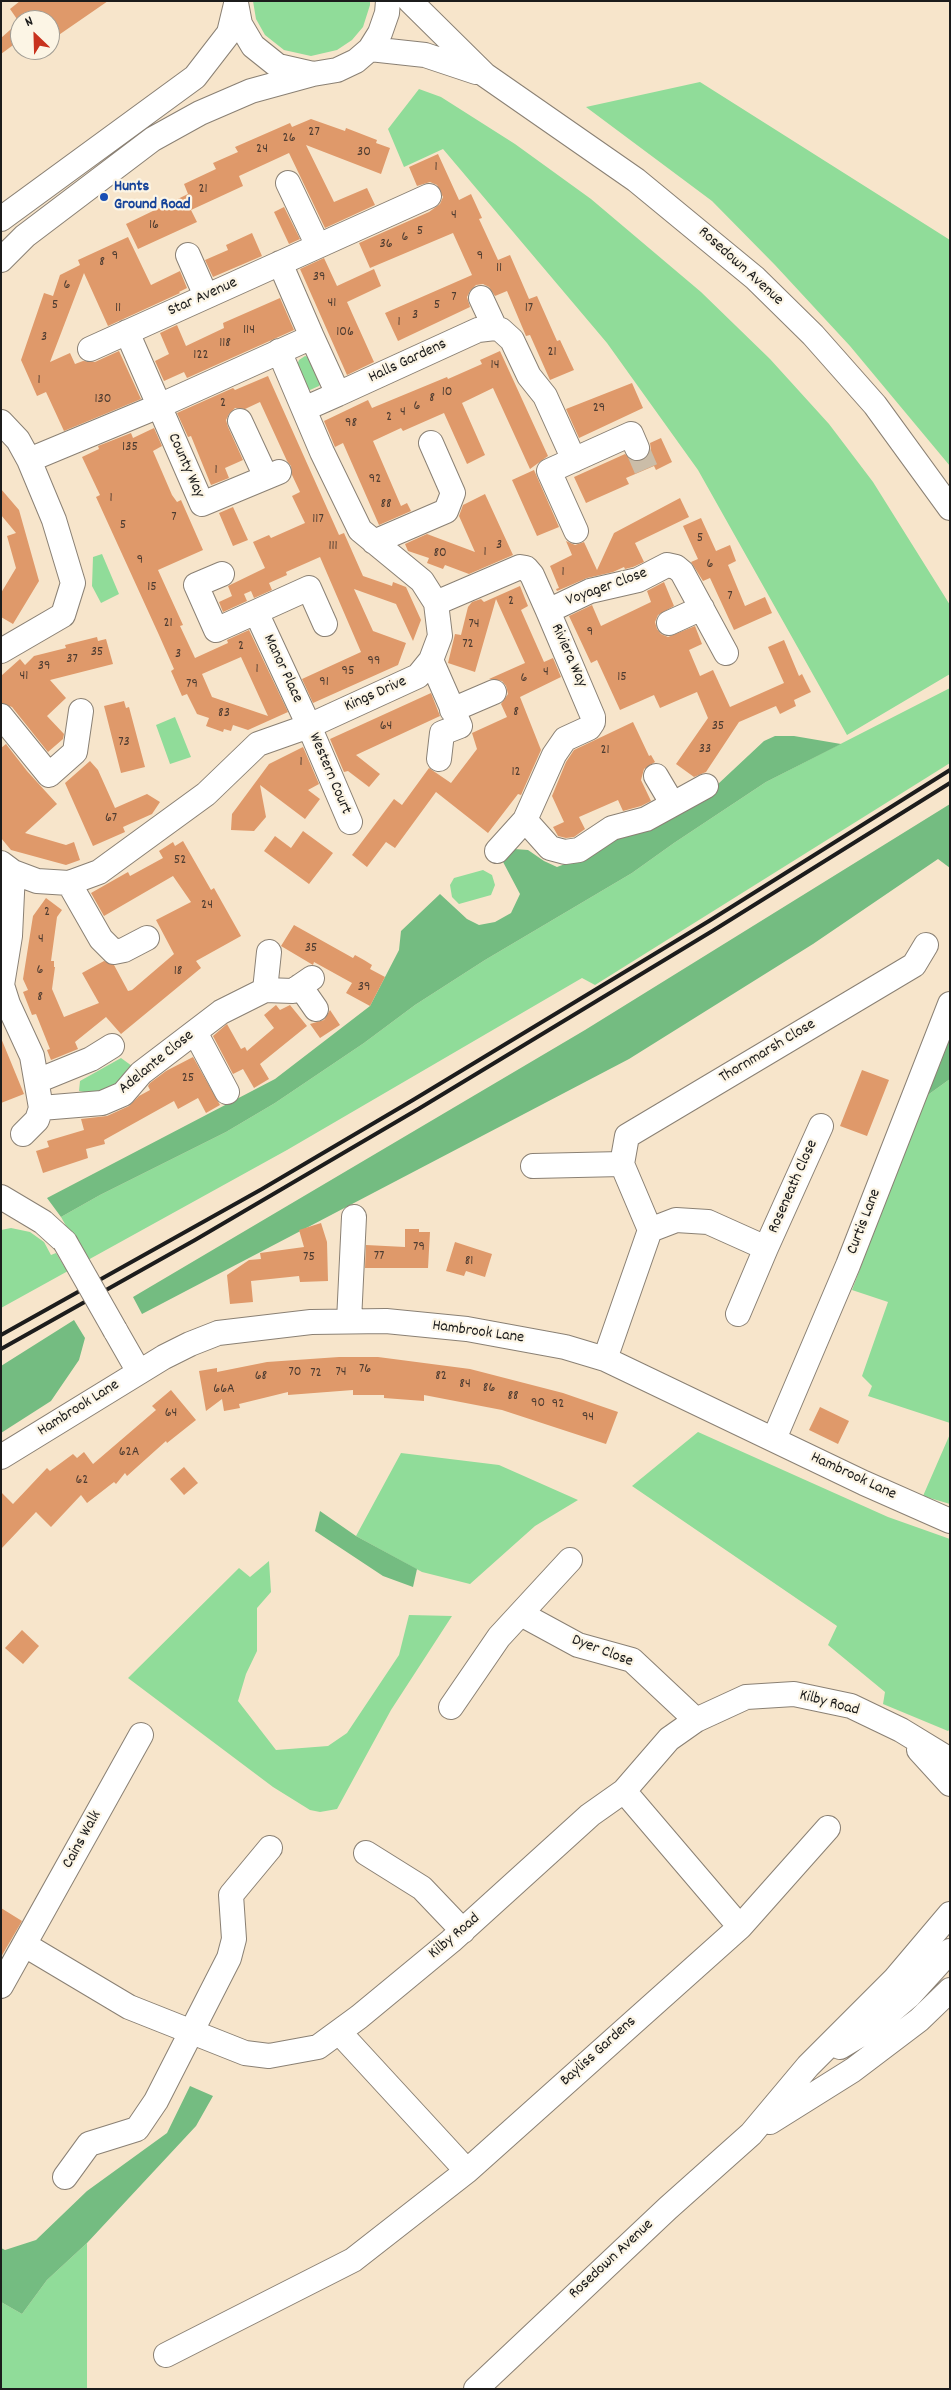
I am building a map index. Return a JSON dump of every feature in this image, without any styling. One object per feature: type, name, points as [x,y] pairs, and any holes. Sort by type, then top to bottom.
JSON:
[{"type":"street","points":[[1,260],[24,236],[153,139],[200,112],[251,91],[313,74],[337,70],[356,61],[370,48],[380,34],[387,13],[388,1]]},
{"type":"street","name":"Rosedown Avenue","points":[[410,1],[485,75],[636,180],[755,278],[813,335],[875,405],[950,508]]},
{"type":"street","points":[[236,3],[240,24],[253,46],[278,66],[313,74]]},
{"type":"street","points":[[1,219],[195,77],[229,32],[236,3]]},
{"type":"street","name":"Rosedown Avenue","points":[[370,48],[426,55],[485,75]]},
{"type":"street","points":[[288,183],[318,246]]},
{"type":"street","name":"Star Avenue","points":[[90,349],[429,196]]},
{"type":"street","points":[[188,255],[206,296]]},
{"type":"street","points":[[280,263],[338,394],[304,409]]},
{"type":"street","points":[[481,298],[486,329],[501,330],[512,340],[529,376],[545,396],[574,460]]},
{"type":"street","name":"Halls Gardens","points":[[338,394],[486,329]]},
{"type":"street","points":[[127,332],[159,406]]},
{"type":"street","points":[[29,460],[159,406],[312,337]]},
{"type":"street","name":"Kings Drive","points":[[7,867],[37,881],[69,883],[99,872],[198,800],[258,744],[309,726],[418,676],[431,660],[440,636],[436,603],[422,581],[360,530],[322,452],[279,351]]},
{"type":"street","name":"County Way","points":[[159,406],[202,504],[272,475],[240,421]]},
{"type":"street","points":[[1,422],[18,440],[29,460],[54,520],[73,583],[63,615],[1,651]]},
{"type":"street","points":[[374,542],[446,511],[453,493],[431,443]]},
{"type":"street","points":[[576,531],[549,471],[574,460],[628,444]]},
{"type":"street","name":"Voyager Close","points":[[548,611],[590,591],[638,580],[667,565],[676,566],[682,572],[726,653]]},
{"type":"street","name":"Riviera Way","points":[[436,603],[520,567],[526,568],[532,575],[588,702],[593,722],[589,728],[565,739],[554,755],[525,820],[497,851]]},
{"type":"street","points":[[222,574],[196,585],[216,630],[308,588],[325,624]]},
{"type":"street","points":[[669,623],[702,608]]},
{"type":"street","name":"Manor Place","points":[[256,612],[309,726]]},
{"type":"street","points":[[431,660],[460,726],[442,733],[439,759]]},
{"type":"street","points":[[452,710],[494,692]]},
{"type":"street","points":[[1,716],[49,775],[75,752],[81,711]]},
{"type":"street","name":"Western Court","points":[[309,726],[350,822]]},
{"type":"street","points":[[656,776],[672,803]]},
{"type":"street","points":[[525,820],[550,848],[565,852],[579,850],[612,828],[646,819],[706,786]]},
{"type":"street","points":[[7,867],[10,936],[2,985],[4,1005],[32,1056],[41,1108],[37,1120],[23,1134]]},
{"type":"street","points":[[69,883],[101,939],[114,952],[124,950],[147,938]]},
{"type":"street","name":"Thornmarsh Close","points":[[622,1164],[627,1136],[914,965],[926,945]]},
{"type":"street","points":[[265,990],[269,952]]},
{"type":"street","name":"Adelante Close","points":[[41,1108],[102,1103],[122,1094],[140,1073],[221,1012],[265,990],[293,991],[306,982],[316,1010]]},
{"type":"street","name":"Curtis Lane","points":[[774,1439],[848,1265],[950,1004]]},
{"type":"street","points":[[195,1032],[227,1092]]},
{"type":"street","points":[[37,1081],[91,1059],[112,1046]]},
{"type":"street","name":"Roseneath Close","points":[[738,1314],[821,1126]]},
{"type":"street","points":[[533,1166],[622,1164],[650,1230],[605,1359]]},
{"type":"street","points":[[1,1197],[43,1222],[65,1242],[140,1372]]},
{"type":"street","points":[[349,1321],[354,1217]]},
{"type":"street","name":"Roseneath Close","points":[[650,1230],[676,1220],[708,1222],[766,1248]]},
{"type":"street","name":"Hambrook Lane","points":[[1,1457],[140,1372],[190,1344],[218,1333],[259,1327],[349,1321],[386,1322],[466,1329],[565,1346],[605,1359],[864,1483],[950,1521]]},
{"type":"street","points":[[451,1707],[499,1637],[570,1560]]},
{"type":"street","name":"Dyer Close","points":[[522,1614],[578,1645],[632,1660],[696,1720]]},
{"type":"street","name":"Kilby Road","points":[[25,1946],[129,2007],[245,2053],[268,2056],[318,2047],[463,1931],[590,1815],[624,1791],[669,1739],[696,1720],[746,1697],[794,1694],[851,1706],[902,1730],[950,1760]]},
{"type":"street","name":"Kilby Road","points":[[902,1730],[950,1784]]},
{"type":"street","name":"Cains Walk","points":[[25,1946],[141,1735]]},
{"type":"street","points":[[624,1791],[740,1927]]},
{"type":"street","name":"Bayliss Gardens","points":[[166,2355],[353,2260],[467,2171],[740,1927],[828,1828]]},
{"type":"street","points":[[65,2177],[89,2144],[138,2130],[156,2101],[229,1958],[234,1939],[231,1895],[270,1848]]},
{"type":"street","points":[[366,1853],[422,1888],[463,1931]]},
{"type":"street","name":"Rosedown Avenue","points":[[476,2389],[647,2228],[751,2134],[808,2066],[895,1979],[950,1914]]},
{"type":"street","points":[[1,1986],[25,1946]]},
{"type":"street","points":[[808,2066],[870,2029],[910,1995],[950,1951]]},
{"type":"street","name":"Rosedown Avenue","points":[[751,2134],[853,2070],[919,2020],[950,1990]]},
{"type":"street","points":[[339,2032],[467,2171]]},
{"type":"green space","points":[[253,1],[370,1],[370,5],[363,27],[352,40],[337,50],[311,56],[284,50],[265,35],[256,19]]},
{"type":"green space","points":[[700,82],[950,240],[950,466],[850,346],[775,265],[712,201],[586,107]]},
{"type":"green space","points":[[419,89],[441,97],[515,144],[591,199],[701,292],[770,359],[829,424],[873,482],[950,605],[950,674],[847,735],[698,470],[607,343],[443,149],[404,167],[388,129]]},
{"type":"green space","points":[[305,356],[312,358],[322,381],[319,386],[310,390],[305,387],[296,368],[299,360]]},
{"type":"green space","points":[[102,554],[119,594],[101,603],[92,586],[93,557]]},
{"type":"green space","points":[[950,688],[950,763],[595,985],[582,978],[287,1150],[1,1308],[1,1230],[11,1228],[30,1232],[44,1242],[51,1255],[56,1253],[64,1266],[83,1256],[61,1217],[100,1195],[226,1132],[275,1103],[364,1043],[415,1005],[485,960],[632,873],[766,782]]},
{"type":"green space","points":[[175,717],[191,757],[170,764],[156,725]]},
{"type":"green space","points":[[775,736],[794,736],[841,744],[766,782],[632,873],[485,960],[415,1005],[364,1043],[275,1103],[226,1132],[100,1195],[61,1217],[47,1198],[275,1079],[370,1006],[399,950],[401,931],[440,894],[467,919],[479,925],[495,922],[511,913],[520,894],[502,860],[514,849],[528,850],[557,867],[581,858],[605,843],[702,799],[764,741]]},
{"type":"green space","points":[[950,804],[950,868],[938,859],[813,944],[629,1059],[142,1314],[133,1297],[585,1030]]},
{"type":"green space","points":[[483,870],[492,875],[495,885],[491,895],[459,904],[452,897],[450,885],[454,878]]},
{"type":"green space","points":[[950,1027],[950,1079],[925,1097]]},
{"type":"green space","points":[[121,1058],[132,1066],[111,1089],[95,1094],[79,1091],[80,1081]]},
{"type":"green space","points":[[950,1079],[950,1423],[868,1396],[872,1386],[862,1376],[888,1302],[852,1290],[925,1097]]},
{"type":"green space","points":[[74,1320],[85,1338],[79,1360],[51,1401],[1,1433],[1,1366]]},
{"type":"green space","points":[[698,1432],[888,1517],[950,1539],[950,1729],[948,1731],[883,1704],[885,1692],[828,1645],[837,1626],[632,1486]]},
{"type":"green space","points":[[950,1434],[950,1504],[923,1496]]},
{"type":"green space","points":[[401,1453],[499,1465],[578,1500],[535,1526],[470,1584],[422,1572],[356,1536]]},
{"type":"green space","points":[[320,1511],[356,1536],[417,1569],[413,1587],[383,1576],[315,1531]]},
{"type":"green space","points":[[269,1561],[271,1592],[257,1608],[257,1651],[246,1674],[238,1701],[276,1750],[328,1746],[347,1733],[399,1655],[409,1615],[452,1616],[391,1710],[337,1809],[320,1812],[310,1810],[273,1787],[128,1678],[239,1568],[250,1577]]},
{"type":"green space","points":[[190,2086],[213,2096],[196,2126],[87,2243],[47,2280],[22,2314],[1,2302],[1,2248],[5,2250],[36,2240],[87,2191],[167,2133]]},
{"type":"green space","points":[[87,2243],[87,2389],[1,2389],[1,2302],[22,2314],[47,2280]]},
{"type":"building","points":[[20,1],[108,1],[60,34],[60,10],[10,9]]},
{"type":"building","points":[[10,30],[10,47],[1,54],[1,38]]},
{"type":"building","points":[[311,119],[345,131],[346,128],[377,140],[376,143],[390,148],[381,174],[306,145],[334,202],[367,188],[375,205],[325,228],[289,153],[239,176],[243,186],[191,210],[197,222],[138,249],[126,224],[188,194],[184,184],[216,169],[213,163],[238,152],[235,147],[290,123],[292,127]]},
{"type":"building","points":[[438,154],[459,200],[471,194],[482,218],[479,219],[498,260],[510,255],[529,299],[537,296],[557,341],[560,340],[574,370],[550,380],[530,335],[526,336],[507,291],[495,296],[489,287],[483,284],[476,285],[470,291],[467,297],[470,307],[398,341],[385,313],[472,275],[453,233],[370,268],[359,243],[429,212],[440,204],[443,197],[437,185],[430,182],[417,186],[409,167]]},
{"type":"building","points":[[284,207],[300,239],[289,244],[274,212]]},
{"type":"building","points":[[252,233],[262,256],[213,277],[205,260],[228,250],[226,245]]},
{"type":"building","points":[[128,237],[151,285],[180,271],[187,288],[108,326],[84,273],[50,362],[70,353],[75,364],[83,361],[95,362],[119,351],[141,399],[64,431],[46,392],[37,396],[21,360],[44,293],[53,296],[60,275],[80,265],[78,260]]},
{"type":"building","points":[[324,258],[337,286],[374,269],[381,286],[347,302],[374,362],[347,375],[300,269]]},
{"type":"building","points":[[280,298],[294,330],[187,378],[184,372],[164,381],[155,361],[169,354],[160,333],[177,325],[186,346],[224,328],[223,323]]},
{"type":"building","points":[[500,351],[548,456],[530,469],[493,388],[462,403],[485,455],[467,464],[444,413],[403,431],[401,428],[373,441],[401,506],[407,503],[411,511],[379,525],[343,443],[335,447],[324,421],[368,400],[372,408],[447,377],[448,379],[482,364],[480,360]]},
{"type":"building","points":[[268,376],[339,535],[344,533],[363,576],[392,586],[393,582],[406,587],[421,620],[413,641],[396,604],[354,589],[373,631],[406,643],[398,665],[313,703],[302,679],[361,652],[320,557],[286,572],[287,575],[269,583],[272,590],[254,598],[251,591],[244,594],[247,601],[223,612],[219,602],[232,596],[228,586],[265,568],[253,542],[269,535],[271,538],[305,523],[292,496],[300,492],[292,475],[291,466],[260,402],[245,409],[235,408],[229,414],[226,420],[228,427],[243,460],[225,468],[229,478],[211,485],[191,436],[188,437],[177,413],[233,388],[235,390]]},
{"type":"building","points":[[632,383],[643,408],[579,438],[566,409]]},
{"type":"building","points":[[154,428],[162,446],[153,451],[172,495],[177,502],[181,500],[203,550],[158,570],[183,625],[180,626],[195,658],[228,643],[227,640],[249,630],[288,712],[248,730],[233,725],[231,731],[224,729],[223,732],[206,726],[209,718],[197,714],[187,694],[182,696],[171,671],[174,669],[96,497],[100,495],[82,457],[99,449],[98,446],[131,433],[133,438]],"holes":[[[241,657],[268,716],[212,697],[202,674]]]},
{"type":"building","points":[[661,438],[672,462],[656,470],[654,466],[626,478],[629,484],[586,503],[574,477],[625,454],[635,462],[643,460],[651,450],[650,443]]},
{"type":"building","points":[[534,470],[559,527],[537,536],[512,480]]},
{"type":"building","points":[[1,489],[19,510],[39,581],[13,624],[1,617],[1,593],[16,568],[7,536],[16,533],[1,515]]},
{"type":"building","points":[[485,494],[513,555],[469,574],[445,565],[443,569],[427,563],[429,558],[408,551],[405,544],[427,534],[475,552],[459,516],[463,505]]},
{"type":"building","points":[[680,498],[689,517],[635,543],[644,562],[633,567],[625,569],[624,567],[613,572],[587,578],[557,591],[556,589],[559,588],[550,566],[572,555],[566,541],[575,545],[584,542],[597,570],[614,533]]},
{"type":"building","points":[[233,507],[248,540],[233,546],[219,513]]},
{"type":"building","points":[[701,518],[716,551],[730,545],[736,561],[728,565],[745,606],[765,597],[772,613],[734,630],[710,578],[703,581],[691,562],[698,559],[683,526]]},
{"type":"building","points":[[664,582],[674,606],[658,615],[655,622],[657,629],[661,634],[668,637],[695,626],[702,644],[689,650],[700,676],[713,670],[730,707],[784,683],[768,647],[784,640],[799,676],[802,674],[811,692],[794,700],[796,706],[780,714],[776,706],[739,722],[706,772],[694,777],[676,764],[708,718],[697,692],[660,708],[654,695],[620,710],[597,660],[591,663],[569,616],[592,605],[601,626],[651,602],[647,591]]},
{"type":"building","points":[[520,586],[528,606],[521,610],[544,662],[553,658],[561,677],[520,697],[541,750],[521,795],[518,794],[488,833],[436,792],[395,848],[386,842],[367,867],[352,855],[394,799],[402,805],[429,768],[451,783],[477,749],[472,733],[507,717],[501,704],[508,694],[506,686],[502,681],[489,679],[525,663],[496,599],[475,672],[448,663],[455,634],[461,635],[468,607],[472,602],[481,599],[484,602]]},
{"type":"building","points":[[97,637],[98,641],[106,639],[113,664],[50,680],[66,698],[47,716],[64,734],[63,739],[48,752],[12,707],[1,703],[1,676],[20,659],[25,665],[34,656],[66,648],[65,645]]},
{"type":"building","points":[[431,693],[440,716],[356,755],[380,774],[369,787],[348,771],[344,772],[330,739]]},
{"type":"building","points":[[124,701],[126,708],[129,707],[145,767],[121,773],[104,706]]},
{"type":"building","points":[[633,722],[649,756],[651,755],[655,762],[644,769],[641,780],[651,801],[623,811],[618,800],[579,817],[585,829],[574,837],[558,836],[553,827],[564,822],[552,796],[566,762],[574,750]]},
{"type":"building","points":[[6,744],[57,804],[25,833],[66,845],[74,842],[80,860],[66,865],[11,850],[1,838],[1,748]]},
{"type":"building","points":[[303,747],[319,784],[308,790],[320,799],[305,819],[260,785],[266,817],[254,831],[231,830],[232,814],[269,764]]},
{"type":"building","points":[[90,761],[98,770],[115,808],[147,794],[160,802],[152,814],[123,827],[125,832],[93,846],[65,783]]},
{"type":"building","points":[[303,831],[333,853],[309,884],[264,851],[275,836],[291,848]]},
{"type":"building","points":[[183,841],[211,890],[214,888],[241,936],[196,961],[201,968],[121,1034],[106,1017],[75,1042],[78,1049],[51,1060],[47,1050],[50,1049],[36,1014],[32,1015],[23,992],[28,990],[23,979],[33,916],[46,898],[62,910],[57,917],[51,961],[54,961],[55,967],[52,989],[64,1017],[99,1003],[82,973],[104,961],[114,965],[128,991],[132,990],[174,954],[156,920],[191,902],[173,876],[104,916],[91,893],[128,872],[130,876],[163,858],[159,851],[173,842],[175,846]]},
{"type":"building","points":[[294,925],[353,958],[355,955],[364,960],[372,965],[370,969],[385,977],[370,1006],[346,993],[352,983],[314,962],[313,965],[281,946]]},
{"type":"building","points":[[276,1005],[280,1010],[290,1005],[307,1026],[260,1064],[269,1079],[254,1088],[243,1069],[233,1074],[213,1036],[227,1024],[241,1049],[245,1047],[247,1051],[274,1028],[264,1015]]},
{"type":"building","points":[[330,1010],[340,1025],[320,1038],[310,1024],[324,1020]]},
{"type":"building","points":[[1,1038],[24,1094],[1,1103]]},
{"type":"building","points":[[193,1057],[220,1105],[206,1113],[198,1098],[178,1109],[174,1101],[104,1140],[105,1144],[86,1149],[88,1158],[43,1173],[36,1151],[49,1147],[47,1141],[84,1130],[81,1119],[107,1116],[129,1106],[139,1096],[150,1090],[148,1086],[150,1083],[166,1071]]},
{"type":"building","points":[[862,1070],[889,1080],[867,1136],[840,1126]]},
{"type":"building","points":[[321,1223],[327,1242],[328,1281],[300,1282],[299,1276],[251,1281],[253,1302],[230,1304],[227,1275],[249,1260],[261,1259],[260,1253],[304,1247],[299,1230]]},
{"type":"building","points":[[405,1229],[419,1229],[419,1232],[430,1232],[428,1268],[365,1268],[366,1245],[405,1247]]},
{"type":"building","points":[[455,1242],[492,1254],[485,1277],[466,1271],[464,1276],[446,1271]]},
{"type":"building","points":[[339,1357],[378,1357],[470,1369],[563,1393],[618,1412],[606,1444],[502,1410],[424,1395],[424,1401],[384,1398],[384,1395],[353,1395],[353,1390],[288,1395],[288,1392],[239,1404],[240,1408],[224,1411],[222,1399],[206,1411],[199,1371],[217,1368],[217,1372],[267,1362]]},
{"type":"building","points":[[171,1390],[196,1420],[167,1443],[166,1441],[127,1476],[125,1473],[116,1484],[114,1482],[87,1503],[81,1495],[51,1527],[36,1512],[1,1549],[1,1492],[13,1504],[47,1468],[50,1471],[73,1454],[77,1458],[84,1452],[93,1464],[156,1410],[152,1406]]},
{"type":"building","points":[[820,1407],[849,1421],[838,1444],[809,1430]]},
{"type":"building","points":[[184,1467],[198,1483],[184,1495],[170,1479]]},
{"type":"building","points":[[22,1630],[39,1646],[23,1664],[5,1648]]},
{"type":"building","points":[[1,1908],[22,1921],[1,1957]]},
{"type":"tunnel","points":[[637,448],[646,469]]},
{"type":"railway","points":[[1,1335],[262,1189],[413,1100],[709,921],[950,770]]},
{"type":"railway","points":[[1,1349],[195,1240],[420,1108],[714,930],[950,783]]},
{"type":"place","name":"Hunts Ground Road","points":[[104,197]]}]
